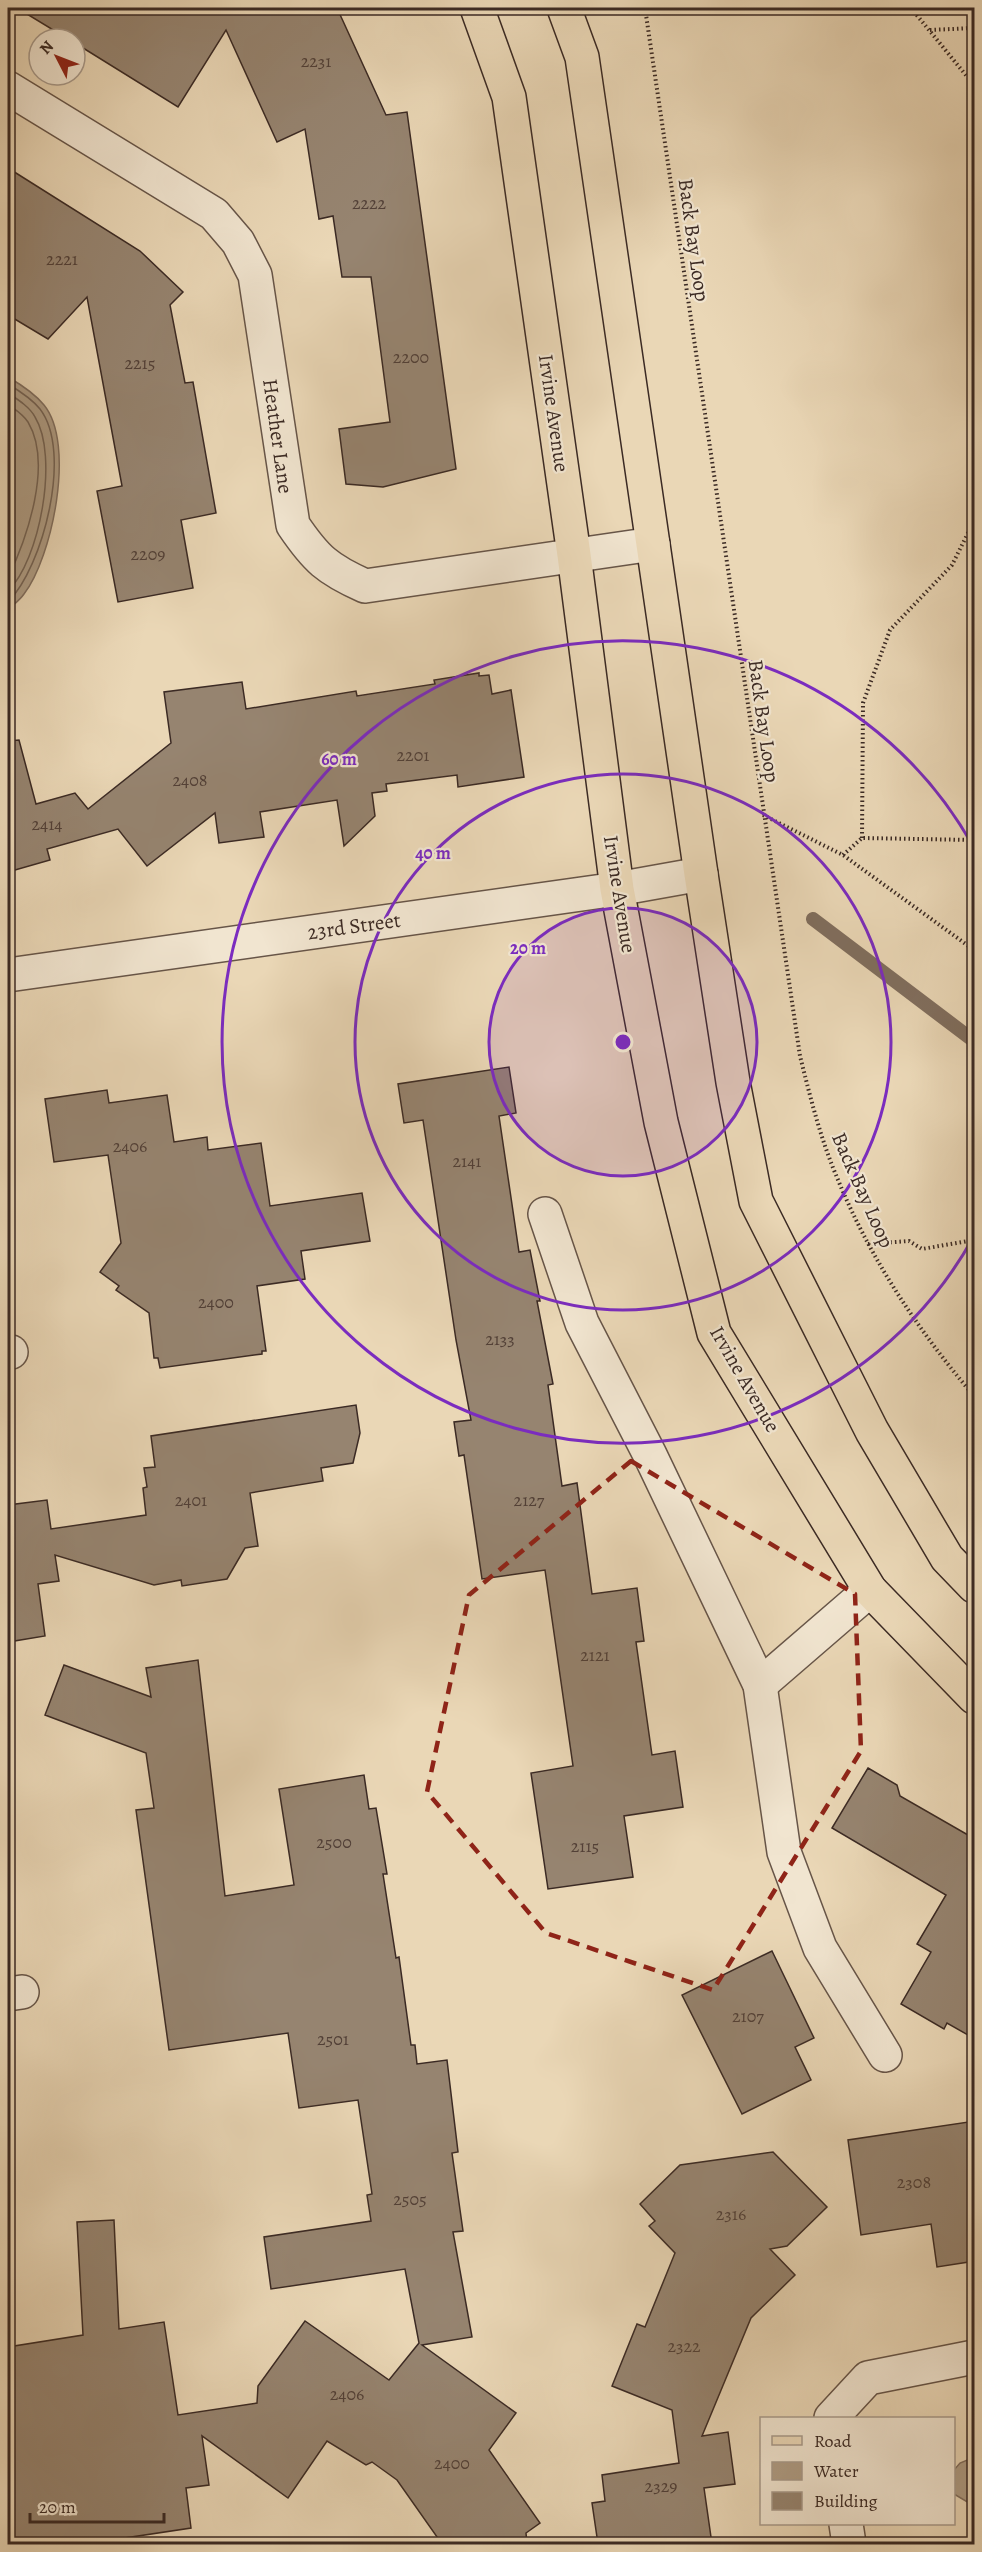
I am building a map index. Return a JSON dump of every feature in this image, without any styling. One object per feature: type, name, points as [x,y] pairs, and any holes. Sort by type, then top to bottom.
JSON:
[{"type":"main road","name":"Irvine Avenue","points":[[477,8],[509,97],[574,555],[617,889],[661,1122],[714,1333],[870,1590],[975,1697]]},
{"type":"main road","points":[[564,8],[582,57],[701,874],[733,1082],[756,1201],[872,1431],[947,1558],[975,1586]]},
{"type":"street","name":"Heather Lane","points":[[8,88],[214,214],[238,242],[255,275],[293,525],[320,560],[334,572],[365,586],[653,544]]},
{"type":"street","name":"23rd Street","points":[[8,975],[617,889],[701,874]]},
{"type":"street","points":[[545,1214],[582,1323],[650,1455],[760,1685],[784,1852],[820,1948],[885,2055]]},
{"type":"street","points":[[760,1685],[870,1590]]},
{"type":"street","points":[[832,2417],[868,2378],[975,2357]]},
{"type":"street","points":[[846,2525],[849,2544]]},
{"type":"path","name":"Back Bay Loop","points":[[645,8],[762,814],[800,1056],[819,1130],[836,1175],[868,1244],[931,1345],[975,1396]]},
{"type":"path","points":[[911,8],[975,85]]},
{"type":"path","points":[[929,30],[975,28]]},
{"type":"path","points":[[862,838],[863,703],[890,630],[952,565],[975,521]]},
{"type":"path","points":[[762,814],[843,855],[975,950]]},
{"type":"path","points":[[843,855],[862,838],[975,840]]},
{"type":"path","points":[[868,1244],[909,1241],[922,1249],[975,1240]]},
{"type":"highlighted area","points":[[631,1461],[855,1594],[861,1751],[713,1990],[546,1933],[427,1792],[469,1595]]},
{"type":"water","points":[[8,377],[44,405],[53,423],[58,446],[59,472],[57,501],[43,555],[24,594],[8,610]]},
{"type":"water","points":[[974,2459],[974,2506],[955,2495],[955,2469],[960,2463]]},
{"type":"building","points":[[17,8],[337,8],[386,115],[407,112],[456,469],[383,487],[346,484],[339,429],[390,422],[371,277],[342,277],[333,216],[319,219],[305,129],[277,142],[226,30],[178,107],[87,50],[87,27],[48,27]]},
{"type":"building","points":[[8,168],[140,251],[183,292],[170,305],[185,383],[193,382],[216,513],[181,520],[193,588],[118,602],[97,491],[122,486],[87,297],[48,339],[8,315]]},
{"type":"building","points":[[479,673],[479,676],[489,675],[492,694],[511,690],[524,777],[458,787],[457,775],[386,784],[387,791],[372,793],[375,816],[344,846],[337,800],[260,812],[264,837],[219,843],[215,813],[147,866],[118,829],[47,849],[50,860],[8,872],[8,741],[19,740],[36,804],[75,793],[88,809],[171,743],[164,692],[242,682],[246,709],[356,691],[357,696],[435,684],[434,680]]},
{"type":"building","points":[[509,1067],[516,1113],[499,1116],[519,1252],[530,1250],[540,1301],[537,1301],[553,1384],[548,1385],[562,1486],[577,1483],[592,1594],[637,1588],[644,1641],[636,1642],[652,1755],[675,1751],[683,1807],[624,1816],[633,1877],[548,1889],[531,1773],[573,1766],[545,1570],[482,1579],[464,1455],[459,1456],[454,1422],[471,1420],[456,1340],[423,1120],[404,1123],[398,1084]]},
{"type":"building","points":[[107,1090],[109,1103],[167,1095],[174,1142],[207,1137],[208,1150],[261,1143],[270,1206],[362,1193],[370,1241],[301,1251],[305,1279],[257,1286],[266,1351],[262,1351],[262,1354],[160,1368],[158,1358],[154,1358],[149,1313],[116,1290],[119,1286],[100,1272],[121,1243],[108,1155],[54,1162],[45,1099]]},
{"type":"building","points":[[356,1405],[360,1433],[353,1463],[321,1468],[323,1481],[250,1493],[258,1546],[245,1548],[227,1579],[182,1586],[181,1580],[154,1585],[55,1555],[59,1581],[38,1584],[45,1636],[8,1642],[8,1505],[47,1500],[51,1529],[146,1515],[143,1488],[147,1487],[144,1468],[155,1467],[151,1436]]},
{"type":"building","points":[[198,1660],[225,1896],[294,1885],[279,1789],[364,1775],[369,1809],[376,1808],[387,1874],[383,1874],[396,1958],[399,1957],[411,2045],[415,2045],[417,2064],[447,2060],[458,2152],[452,2153],[463,2231],[453,2232],[472,2337],[422,2345],[516,2413],[489,2450],[540,2523],[526,2533],[527,2544],[442,2544],[397,2480],[372,2462],[366,2465],[327,2441],[288,2498],[202,2436],[209,2485],[186,2488],[191,2528],[105,2541],[105,2544],[10,2544],[8,2347],[83,2335],[77,2222],[114,2220],[119,2329],[164,2322],[178,2415],[257,2403],[258,2386],[305,2321],[389,2380],[419,2343],[405,2269],[271,2289],[264,2237],[371,2221],[367,2195],[372,2194],[358,2100],[299,2108],[288,2033],[169,2050],[136,1810],[154,1808],[146,1753],[45,1715],[64,1665],[151,1697],[146,1668]]},
{"type":"building","points":[[868,1768],[897,1785],[900,1796],[975,1839],[975,2039],[947,2023],[944,2029],[901,2004],[931,1952],[917,1944],[946,1895],[832,1828]]},
{"type":"building","points":[[772,1951],[814,2038],[795,2047],[811,2080],[742,2114],[682,1995]]},
{"type":"building","points":[[975,2121],[975,2261],[937,2267],[931,2224],[861,2235],[848,2140]]},
{"type":"building","points":[[773,2152],[827,2207],[787,2246],[770,2249],[795,2275],[751,2318],[702,2436],[728,2432],[735,2484],[704,2488],[712,2544],[598,2544],[592,2503],[605,2501],[602,2475],[679,2463],[672,2410],[612,2386],[637,2324],[645,2327],[675,2253],[649,2226],[655,2221],[640,2204],[680,2165]]},
{"type":"waterway","points":[[813,919],[974,1041]]}]
